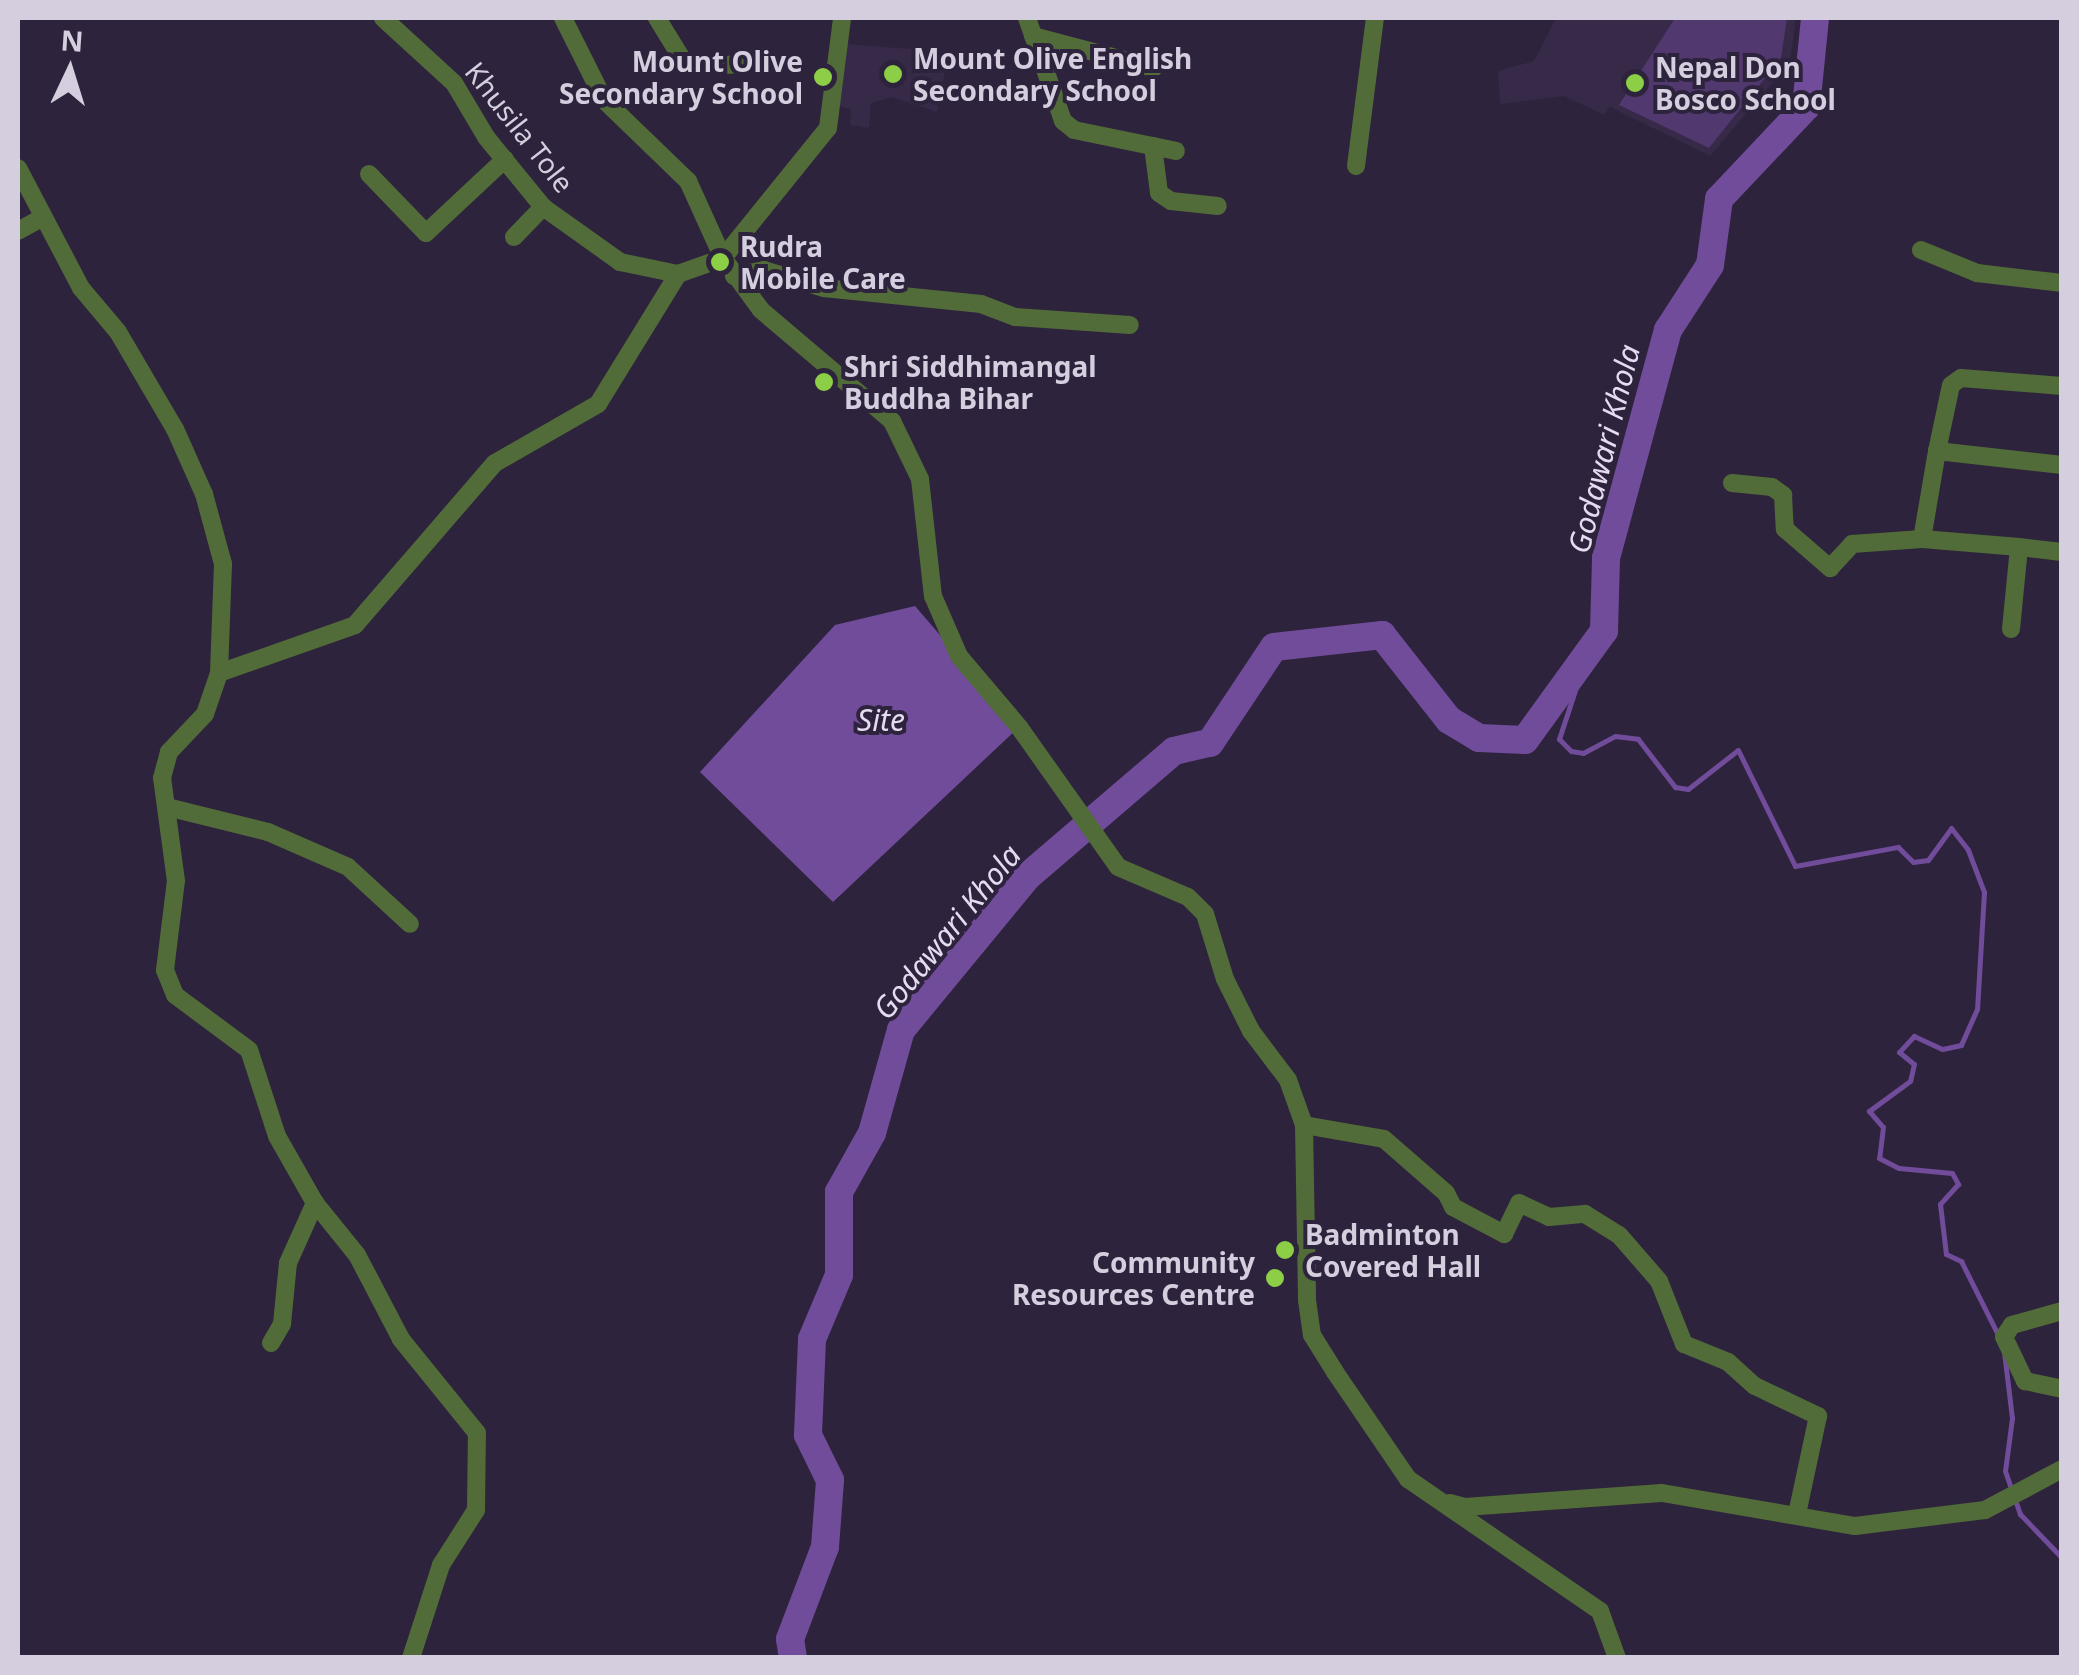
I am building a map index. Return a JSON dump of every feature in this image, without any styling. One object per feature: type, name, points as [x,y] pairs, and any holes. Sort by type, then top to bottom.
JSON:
[{"type":"street","name":"Khusila Tole","points":[[383,18],[454,82],[543,207],[620,262],[678,274]]},
{"type":"street","points":[[563,18],[604,100],[688,180],[722,258],[760,310],[892,420],[920,479],[933,596],[944,629],[1037,751],[1116,865],[1188,897],[1205,914],[1225,979],[1251,1032],[1288,1080],[1304,1124],[1312,1335],[1408,1479],[1600,1611],[1617,1658]]},
{"type":"street","points":[[657,18],[687,66],[744,64]]},
{"type":"street","points":[[218,673],[354,625],[495,462],[598,404],[678,274],[722,258],[828,128],[842,18]]},
{"type":"street","points":[[1356,166],[1375,18]]},
{"type":"street","points":[[1030,27],[1154,68]]},
{"type":"street","points":[[1030,27],[1062,121],[1074,130],[1176,151]]},
{"type":"street","points":[[1153,146],[1159,193],[1170,200],[1218,206]]},
{"type":"street","points":[[369,174],[426,233],[505,158]]},
{"type":"street","points":[[18,168],[41,218],[175,429],[204,494],[223,564],[218,673],[205,714],[169,752],[162,778],[176,882],[165,970],[176,995],[249,1050],[278,1136],[315,1203],[356,1255],[400,1339],[477,1433],[476,1510],[441,1565],[411,1658]]},
{"type":"street","points":[[514,237],[543,207]]},
{"type":"street","points":[[18,231],[41,218]]},
{"type":"street","points":[[1921,250],[1977,273],[2062,283]]},
{"type":"street","points":[[734,276],[764,270],[824,288],[954,300],[1016,316],[1130,325]]},
{"type":"street","points":[[1922,538],[1950,385],[1961,378],[2062,386]]},
{"type":"street","points":[[1938,451],[2062,465]]},
{"type":"street","points":[[1732,483],[1772,487],[1783,495],[1784,529],[1830,568],[1852,544],[1922,538],[2062,552]]},
{"type":"street","points":[[2011,629],[2019,546]]},
{"type":"street","points":[[166,807],[268,832],[348,868],[410,924]]},
{"type":"street","points":[[1304,1124],[1384,1139],[1446,1193],[1453,1208],[1504,1234],[1519,1203],[1549,1217],[1585,1214],[1619,1234],[1659,1281],[1684,1344],[1728,1362],[1755,1386],[1818,1416],[1798,1514]]},
{"type":"street","points":[[271,1343],[282,1324],[288,1263],[315,1203]]},
{"type":"street","points":[[2062,1311],[2012,1325],[2004,1337],[2026,1380],[2062,1389]]},
{"type":"street","points":[[1440,1500],[1464,1507],[1662,1493],[1855,1526],[1999,1504],[2062,1469]]},
{"type":"shaded area","name":"Nepal Don Bosco School","points":[[1556,18],[1796,18],[1790,62],[1710,156],[1610,107],[1604,115],[1564,96],[1500,104],[1498,71],[1534,61]]},
{"type":"shaded area","points":[[1675,18],[1787,18],[1781,58],[1709,148],[1619,105]]},
{"type":"shaded area","name":"Mount Olive English Secondary School","points":[[846,44],[949,52],[937,112],[892,97],[871,103],[869,128],[850,125],[851,109],[838,106]]},
{"type":"water","name":"Site","points":[[915,606],[1019,727],[833,902],[700,772],[835,625]]},
{"type":"waterway","name":"Godawari Khola","points":[[793,1658],[790,1639],[825,1547],[830,1480],[808,1435],[812,1339],[839,1275],[839,1192],[872,1133],[901,1030],[1028,876],[1174,751],[1210,743],[1274,647],[1382,635],[1449,720],[1479,738],[1525,740],[1604,631],[1606,558],[1668,330],[1710,265],[1719,199],[1806,107],[1815,18]]},
{"type":"waterway","points":[[1583,666],[1559,739],[1571,751],[1583,753],[1615,736],[1638,739],[1675,787],[1688,789],[1738,750],[1795,866],[1898,847],[1913,862],[1928,860],[1951,828],[1968,850],[1984,892],[1977,1009],[1961,1045],[1942,1049],[1914,1036],[1899,1052],[1914,1064],[1910,1081],[1869,1111],[1883,1127],[1879,1158],[1899,1168],[1952,1173],[1958,1184],[1940,1204],[1946,1254],[1961,1261],[1999,1337]]},
{"type":"waterway","points":[[2004,1352],[2012,1418],[2005,1471],[2020,1514],[2062,1558]]},
{"type":"place","name":"Mount Olive English Secondary School","points":[[893,74]]},
{"type":"place","name":"Mount Olive Secondary School","points":[[823,77]]},
{"type":"place","name":"Nepal Don Bosco School","points":[[1635,83]]},
{"type":"place","name":"Rudra Mobile Care","points":[[720,262]]},
{"type":"place","name":"Shri Siddhimangal Buddha Bihar","points":[[824,382]]},
{"type":"place","name":"Badminton Covered Hall","points":[[1285,1250]]},
{"type":"place","name":"Community Resources Centre","points":[[1275,1278]]}]
